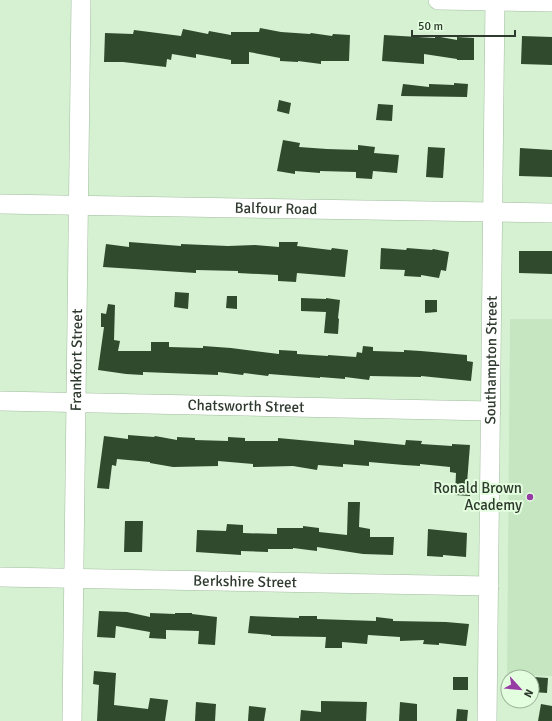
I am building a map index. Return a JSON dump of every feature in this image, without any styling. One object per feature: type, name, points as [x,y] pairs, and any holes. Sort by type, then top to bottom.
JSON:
[{"type":"street","name":"Frankfort Street","points":[[72,721],[81,0]]},
{"type":"street","points":[[438,0],[552,2]]},
{"type":"street","name":"Southampton Street","points":[[487,721],[496,0]]},
{"type":"street","name":"Balfour Road","points":[[0,204],[552,213]]},
{"type":"street","name":"Chatsworth Street","points":[[0,401],[491,411]]},
{"type":"street","name":"Berkshire Street","points":[[0,577],[489,586]]},
{"type":"shaded area","name":"Ronald Brown Academy","points":[[510,319],[552,319],[552,676],[540,676],[540,669],[507,669]]},
{"type":"building","points":[[260,28],[281,32],[311,33],[332,36],[333,34],[350,35],[349,61],[321,61],[321,64],[298,61],[280,61],[280,58],[249,52],[249,64],[231,64],[231,60],[196,54],[196,58],[172,54],[171,60],[167,59],[166,67],[123,62],[104,62],[105,33],[133,34],[134,30],[181,36],[183,29],[208,34],[209,31],[231,35],[231,32],[259,32]]},
{"type":"building","points":[[384,35],[435,38],[435,36],[457,40],[457,37],[474,38],[474,60],[457,60],[424,54],[424,64],[382,61]]},
{"type":"building","points":[[522,36],[552,37],[552,65],[521,64]]},
{"type":"building","points":[[454,83],[468,84],[467,97],[401,96],[403,84],[429,87],[429,84],[454,85]]},
{"type":"building","points":[[279,100],[291,103],[289,114],[277,111]]},
{"type":"building","points":[[378,104],[393,105],[392,121],[376,120]]},
{"type":"building","points":[[283,140],[300,143],[299,147],[358,150],[358,145],[375,147],[374,153],[399,155],[397,173],[373,171],[372,179],[356,178],[356,172],[320,171],[320,173],[295,171],[295,174],[277,171]]},
{"type":"building","points":[[428,147],[445,148],[443,178],[426,177]]},
{"type":"building","points":[[520,148],[552,150],[552,177],[519,176]]},
{"type":"building","points":[[129,242],[181,246],[181,244],[228,246],[255,245],[279,247],[279,242],[298,242],[297,246],[331,250],[332,248],[348,250],[345,277],[297,273],[296,282],[278,281],[278,275],[238,273],[238,271],[196,270],[196,273],[103,267],[106,244],[129,247]]},
{"type":"building","points":[[381,248],[406,250],[407,248],[433,249],[449,252],[446,271],[441,270],[439,278],[421,275],[421,277],[404,276],[405,270],[380,269]]},
{"type":"building","points":[[519,251],[552,251],[552,274],[519,273]]},
{"type":"building","points":[[175,292],[189,293],[188,309],[174,307]]},
{"type":"building","points":[[227,296],[237,296],[237,309],[226,308]]},
{"type":"building","points":[[301,298],[326,298],[340,300],[338,334],[324,333],[326,312],[301,311]]},
{"type":"building","points":[[425,300],[437,300],[437,312],[425,313]]},
{"type":"building","points":[[108,304],[115,305],[114,340],[120,341],[118,351],[151,351],[151,342],[169,342],[169,347],[203,348],[203,346],[279,354],[279,350],[297,351],[297,354],[356,357],[357,352],[362,353],[363,346],[373,347],[373,351],[404,352],[404,350],[467,355],[467,361],[473,362],[471,381],[421,376],[370,376],[369,380],[345,377],[345,379],[269,374],[268,376],[218,372],[218,375],[143,372],[143,375],[98,370],[104,327],[101,327],[101,313],[106,314]]},
{"type":"building","points":[[128,435],[155,436],[177,440],[177,437],[195,438],[195,440],[228,441],[228,437],[245,438],[245,441],[278,441],[278,438],[354,445],[354,440],[405,445],[406,440],[422,441],[421,444],[452,446],[452,444],[470,445],[467,483],[471,484],[470,496],[455,495],[456,473],[450,472],[450,467],[369,462],[369,466],[343,464],[343,467],[318,465],[317,470],[293,466],[253,467],[253,464],[218,461],[218,466],[173,467],[150,462],[117,459],[116,466],[112,465],[109,489],[97,488],[104,436],[128,439]]},
{"type":"building","points":[[348,502],[360,502],[359,527],[370,529],[370,537],[394,537],[393,555],[363,554],[317,547],[317,551],[293,548],[268,549],[268,552],[241,551],[241,555],[196,552],[197,530],[226,531],[227,524],[243,525],[243,533],[277,534],[277,528],[303,528],[303,526],[319,528],[319,532],[347,535]]},
{"type":"building","points":[[125,521],[143,521],[142,552],[124,552]]},
{"type":"building","points":[[428,529],[467,533],[466,557],[443,555],[443,557],[427,556]]},
{"type":"building","points":[[99,611],[127,612],[150,617],[150,613],[192,613],[217,617],[215,645],[198,644],[199,631],[166,630],[166,639],[149,638],[150,632],[116,626],[115,638],[97,637]]},
{"type":"building","points":[[250,616],[299,618],[299,616],[317,616],[317,619],[376,621],[376,617],[393,619],[393,621],[469,624],[466,646],[439,643],[439,645],[423,644],[424,640],[400,641],[400,637],[368,635],[367,644],[342,642],[342,648],[325,648],[326,637],[271,636],[248,633]]},
{"type":"building","points":[[94,671],[116,673],[114,705],[148,709],[150,698],[168,700],[165,721],[97,721],[99,685],[93,684]]},
{"type":"building","points":[[453,677],[468,677],[468,690],[453,690]]},
{"type":"building","points":[[540,677],[548,678],[547,693],[540,692]]},
{"type":"building","points":[[321,701],[367,702],[366,721],[300,721],[301,710],[321,712]]},
{"type":"building","points":[[196,702],[216,704],[215,721],[195,721]]},
{"type":"building","points":[[400,702],[417,704],[417,721],[399,721]]},
{"type":"building","points":[[541,704],[552,706],[552,721],[538,721]]},
{"type":"building","points":[[249,706],[266,708],[264,721],[248,721]]},
{"type":"building","points":[[457,709],[468,710],[467,721],[456,721]]},
{"type":"place","name":"Ronald Brown Academy","points":[[530,497]]}]
